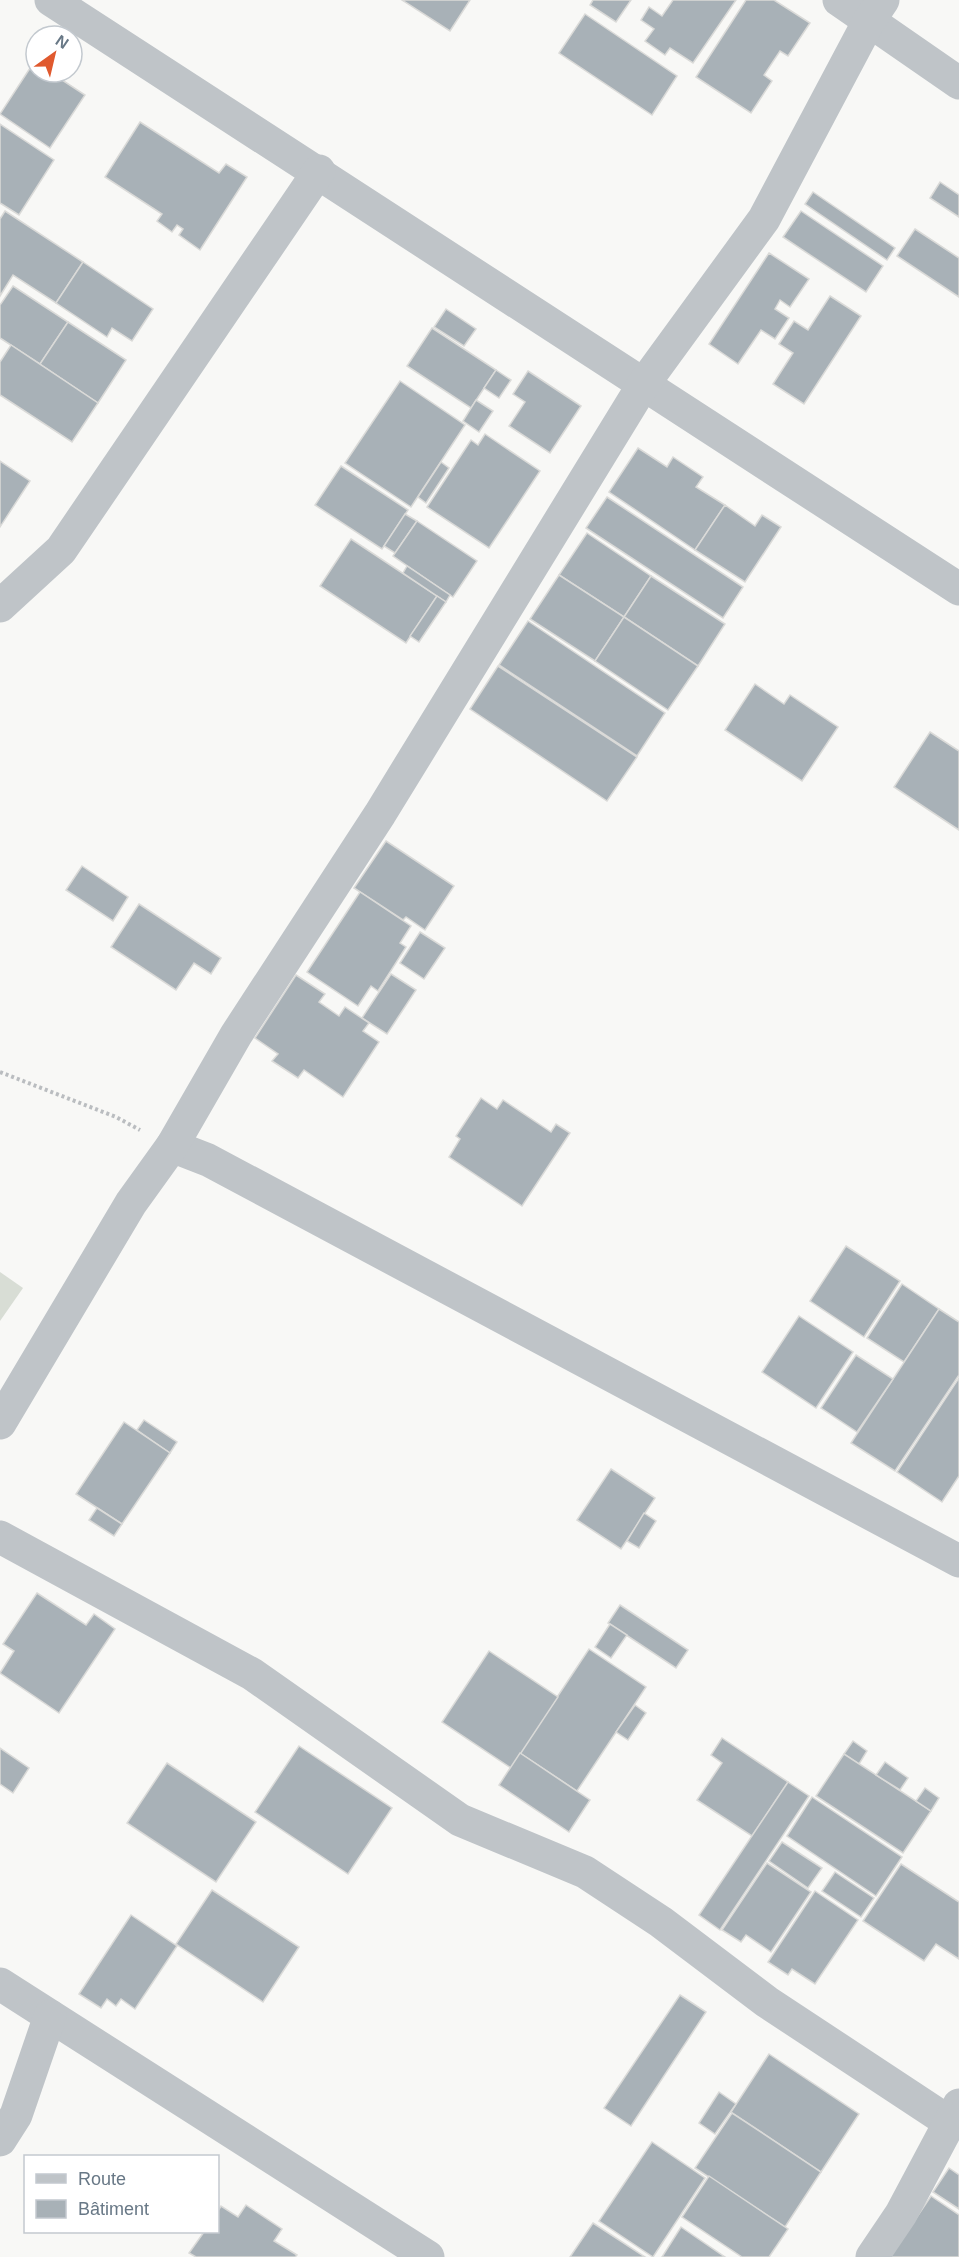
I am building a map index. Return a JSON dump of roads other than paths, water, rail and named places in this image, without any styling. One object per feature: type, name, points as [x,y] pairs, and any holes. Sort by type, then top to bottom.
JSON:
[{"type":"street","points":[[51,0],[319,171],[643,385],[959,589]]},
{"type":"street","points":[[839,0],[876,11],[959,83]]},
{"type":"street","points":[[0,1423],[131,1203],[172,1146],[236,1035],[380,814],[643,385],[764,219],[876,11]]},
{"type":"street","points":[[0,606],[62,550],[319,171]]},
{"type":"street","points":[[172,1146],[208,1160],[959,1561]]},
{"type":"street","points":[[0,1537],[252,1674],[460,1820],[585,1872],[661,1922],[767,2002],[954,2113],[901,2214],[872,2257]]},
{"type":"street","points":[[0,1984],[428,2257]]},
{"type":"street","points":[[0,2140],[15,2115],[50,2016]]}]
